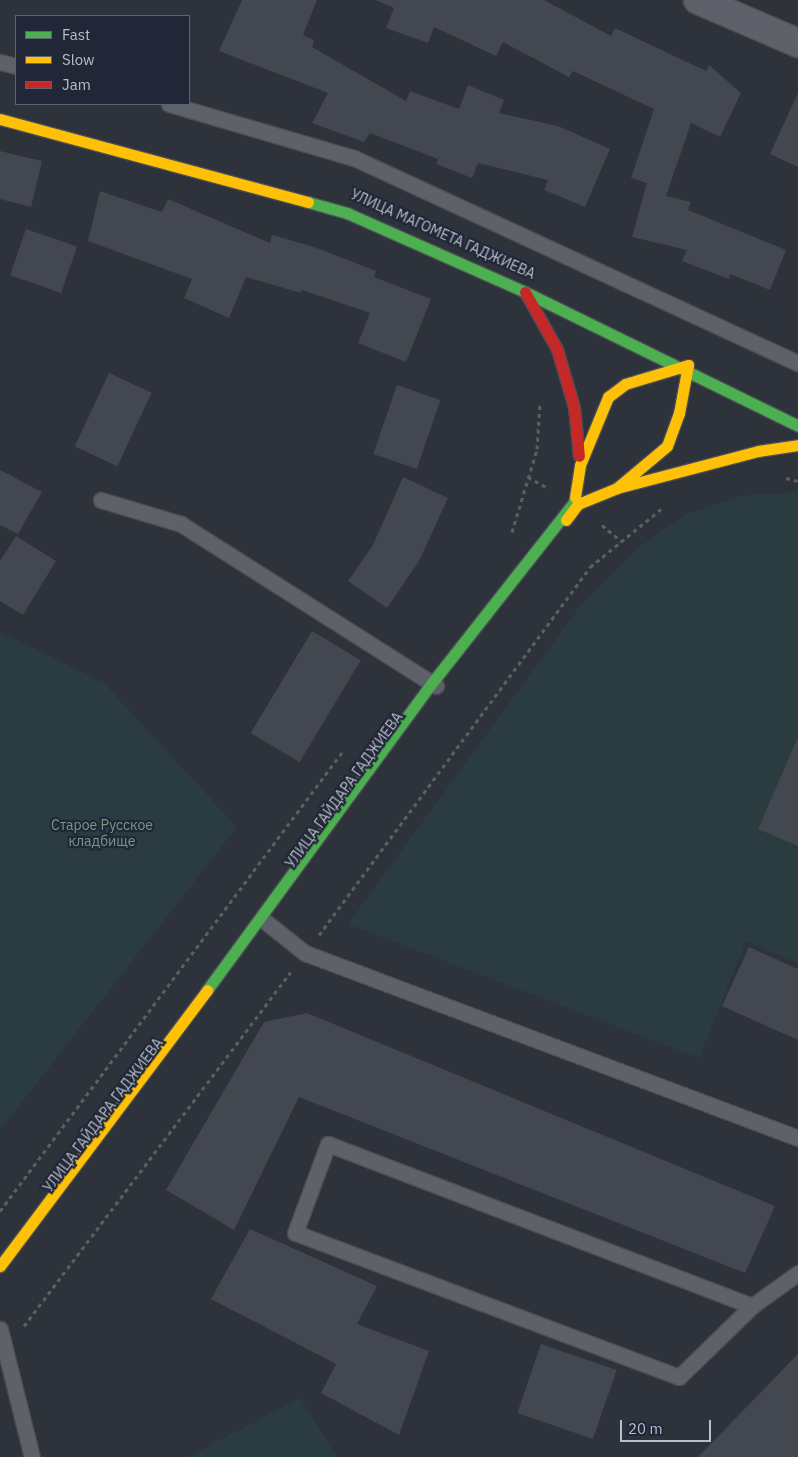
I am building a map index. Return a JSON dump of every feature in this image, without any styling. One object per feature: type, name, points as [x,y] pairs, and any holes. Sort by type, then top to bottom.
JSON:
[{"type":"main road","name":"УЛИЦА МАГОМЕТА ГАДЖИЕВА","points":[[0,112],[348,207],[524,286],[798,426]]},
{"type":"main road","name":"УЛИЦА МАГОМЕТА ГАДЖИЕВА","points":[[0,119],[347,213],[525,292],[798,418]]},
{"type":"main road","points":[[525,292],[557,349],[574,407],[580,465]]},
{"type":"main road","points":[[580,465],[596,420],[608,398],[625,384],[685,367],[679,413],[667,446],[617,488]]},
{"type":"main road","name":"УЛИЦА ГАЙДАРА ГАДЖИЕВА","points":[[0,1278],[266,922],[435,686],[578,504],[617,488],[758,451],[798,445]]},
{"type":"main road","name":"УЛИЦА ГАЙДАРА ГАДЖИЕВА","points":[[0,1266],[574,502],[580,465]]},
{"type":"street","points":[[698,0],[798,43]]},
{"type":"lane","points":[[0,62],[15,66]]},
{"type":"lane","points":[[172,105],[354,158],[798,363]]},
{"type":"lane","points":[[100,500],[180,524],[435,686]]},
{"type":"lane","points":[[266,922],[305,953],[798,1138]]},
{"type":"lane","points":[[752,1306],[328,1144],[295,1233],[679,1377],[752,1306],[798,1273]]},
{"type":"lane","points":[[0,1329],[7,1350],[32,1457]]},
{"type":"path","points":[[511,534],[537,449],[541,393]]},
{"type":"path","points":[[775,479],[798,481]]},
{"type":"path","points":[[7,1350],[305,953],[590,567],[670,504]]},
{"type":"path","points":[[0,1211],[346,747]]},
{"type":"green space","points":[[798,492],[798,963],[746,941],[699,1058],[348,924],[581,605],[639,547],[687,514],[740,496]]},
{"type":"green space","name":"Старое Русское кладбище","points":[[0,632],[103,682],[237,827],[0,1130]]},
{"type":"green space","points":[[300,1398],[337,1457],[188,1457]]},
{"type":"building","points":[[242,0],[317,0],[303,35],[314,40],[312,47],[406,101],[410,91],[459,109],[468,85],[504,100],[499,113],[558,126],[610,149],[585,207],[544,190],[548,180],[478,163],[472,178],[436,164],[438,159],[370,133],[364,142],[312,123],[328,93],[219,51]]},
{"type":"building","points":[[376,0],[544,0],[611,36],[615,28],[706,71],[709,65],[741,93],[720,137],[691,123],[666,196],[691,202],[688,210],[786,250],[770,290],[730,274],[729,279],[682,261],[687,250],[632,237],[647,183],[631,178],[654,109],[573,71],[569,77],[503,42],[496,56],[434,27],[428,43],[386,28],[394,8]]},
{"type":"building","points":[[798,93],[798,167],[770,154]]},
{"type":"building","points":[[0,151],[42,161],[31,207],[0,199]]},
{"type":"building","points":[[100,191],[162,212],[168,199],[270,243],[272,235],[314,247],[376,271],[374,277],[431,299],[406,362],[358,343],[370,313],[302,290],[301,293],[246,277],[229,318],[184,298],[192,279],[88,241]]},
{"type":"building","points":[[26,229],[77,247],[61,293],[10,275]]},
{"type":"building","points":[[109,373],[152,393],[117,466],[75,446]]},
{"type":"building","points":[[397,385],[440,400],[417,469],[373,454]]},
{"type":"building","points":[[0,470],[42,492],[18,534],[0,525]]},
{"type":"building","points":[[403,477],[448,498],[419,561],[387,608],[348,581],[373,545]]},
{"type":"building","points":[[16,536],[56,561],[23,615],[0,601],[0,561]]},
{"type":"building","points":[[312,631],[361,660],[300,762],[251,733]]},
{"type":"building","points":[[798,737],[798,846],[758,829]]},
{"type":"building","points":[[749,947],[798,969],[798,1040],[722,1006]]},
{"type":"building","points":[[307,1013],[775,1206],[745,1273],[299,1097],[234,1230],[166,1190],[264,1022]]},
{"type":"building","points":[[250,1229],[377,1286],[357,1324],[429,1351],[399,1435],[321,1393],[336,1364],[211,1299]]},
{"type":"building","points":[[541,1344],[617,1370],[593,1439],[517,1413]]},
{"type":"building","points":[[798,1354],[798,1457],[698,1457]]},
{"type":"traffic: fast","points":[[308,202],[347,213],[525,292],[798,426]]},
{"type":"traffic: fast","points":[[207,990],[431,684],[574,502],[575,497]]},
{"type":"traffic: slow","points":[[0,119],[308,202]]},
{"type":"traffic: slow","points":[[575,497],[580,465],[608,397],[625,384],[688,365],[679,413],[667,446],[617,488]]},
{"type":"traffic: slow","points":[[566,520],[578,504],[617,488],[758,451],[798,445]]},
{"type":"traffic: slow","points":[[0,1266],[207,990]]},
{"type":"traffic: jam","points":[[525,292],[557,349],[574,407],[579,456]]}]
